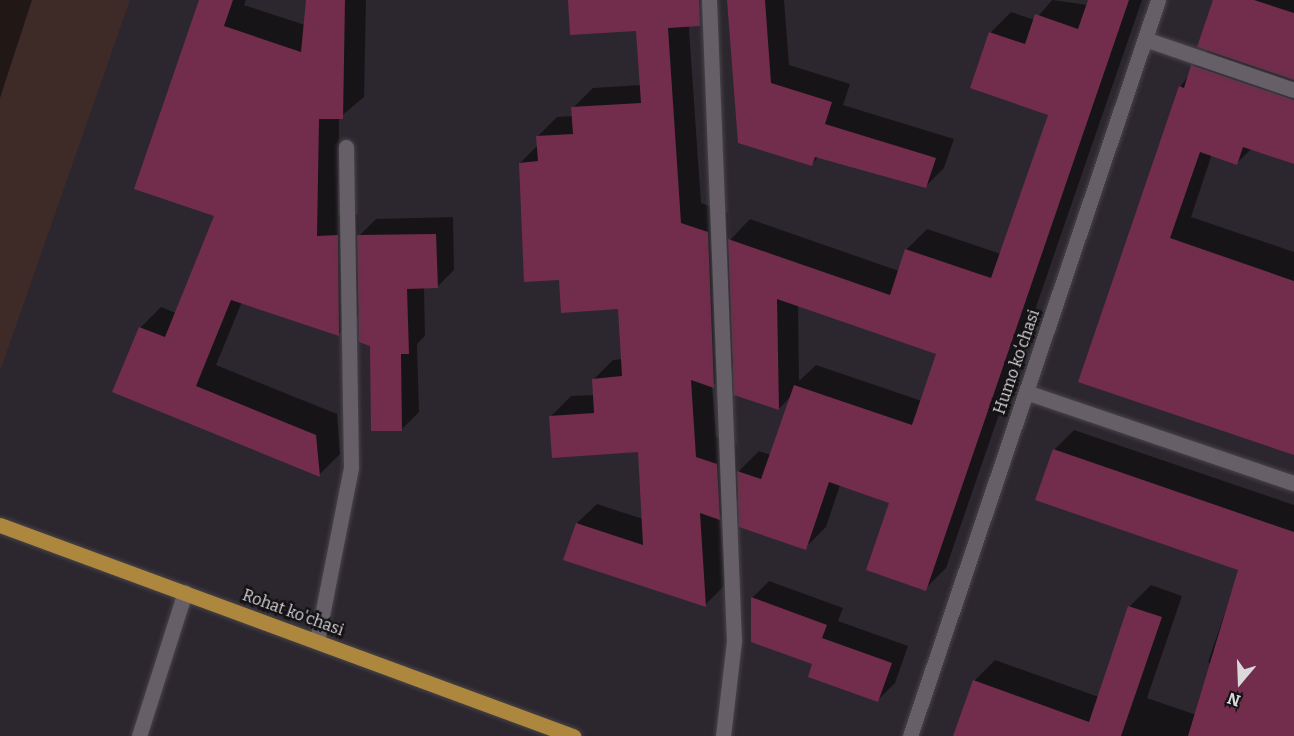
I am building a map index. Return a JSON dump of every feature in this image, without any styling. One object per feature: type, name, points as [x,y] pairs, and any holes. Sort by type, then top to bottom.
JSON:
[{"type":"main road","name":"Rohat ko'chasi","points":[[0,525],[573,736]]},
{"type":"street","points":[[709,0],[734,641],[723,736]]},
{"type":"street","name":"Humo koʻchasi","points":[[910,736],[1158,0]]},
{"type":"street","points":[[1145,39],[1294,90]]},
{"type":"street","points":[[317,641],[351,468],[345,147]]},
{"type":"street","points":[[1026,392],[1294,483]]},
{"type":"street","points":[[139,736],[185,592]]},
{"type":"shaded area","points":[[0,0],[130,0],[0,371]]},
{"type":"building","points":[[199,0],[233,0],[224,26],[301,52],[306,0],[345,0],[343,119],[319,119],[317,236],[338,235],[339,336],[231,300],[196,386],[316,435],[320,477],[112,392],[139,327],[165,337],[214,216],[134,189]]},
{"type":"building","points":[[568,0],[699,0],[700,26],[668,28],[681,223],[708,232],[714,388],[691,380],[696,457],[717,464],[720,520],[700,513],[706,607],[563,560],[576,523],[643,545],[638,452],[552,458],[549,416],[594,413],[592,379],[622,376],[618,309],[561,313],[559,280],[524,282],[519,163],[538,161],[536,136],[573,134],[571,107],[641,103],[636,31],[570,35]]},
{"type":"building","points":[[727,0],[765,0],[771,83],[832,102],[825,124],[936,158],[926,188],[815,157],[812,166],[738,143]]},
{"type":"building","points":[[1088,0],[1129,0],[926,591],[866,570],[889,503],[829,482],[806,550],[739,527],[737,471],[761,479],[794,385],[912,425],[936,354],[777,299],[779,410],[734,395],[728,239],[890,295],[905,249],[991,278],[1048,115],[970,88],[989,32],[1025,44],[1035,14],[1078,29]]},
{"type":"building","points":[[1213,0],[1254,0],[1294,13],[1294,80],[1197,47]]},
{"type":"building","points":[[1191,65],[1294,100],[1294,164],[1243,147],[1237,165],[1200,152],[1170,238],[1294,281],[1294,455],[1078,382],[1179,86],[1184,88]]},
{"type":"building","points":[[436,234],[438,288],[407,289],[409,354],[401,354],[402,431],[371,431],[370,346],[359,342],[357,235]]},
{"type":"building","points":[[1053,449],[1294,532],[1294,736],[1188,736],[1238,570],[1035,500]]},
{"type":"building","points":[[751,597],[827,625],[822,638],[892,663],[878,702],[808,677],[812,664],[751,642]]},
{"type":"building","points":[[1128,606],[1162,617],[1121,736],[953,736],[973,680],[1089,722]]}]
